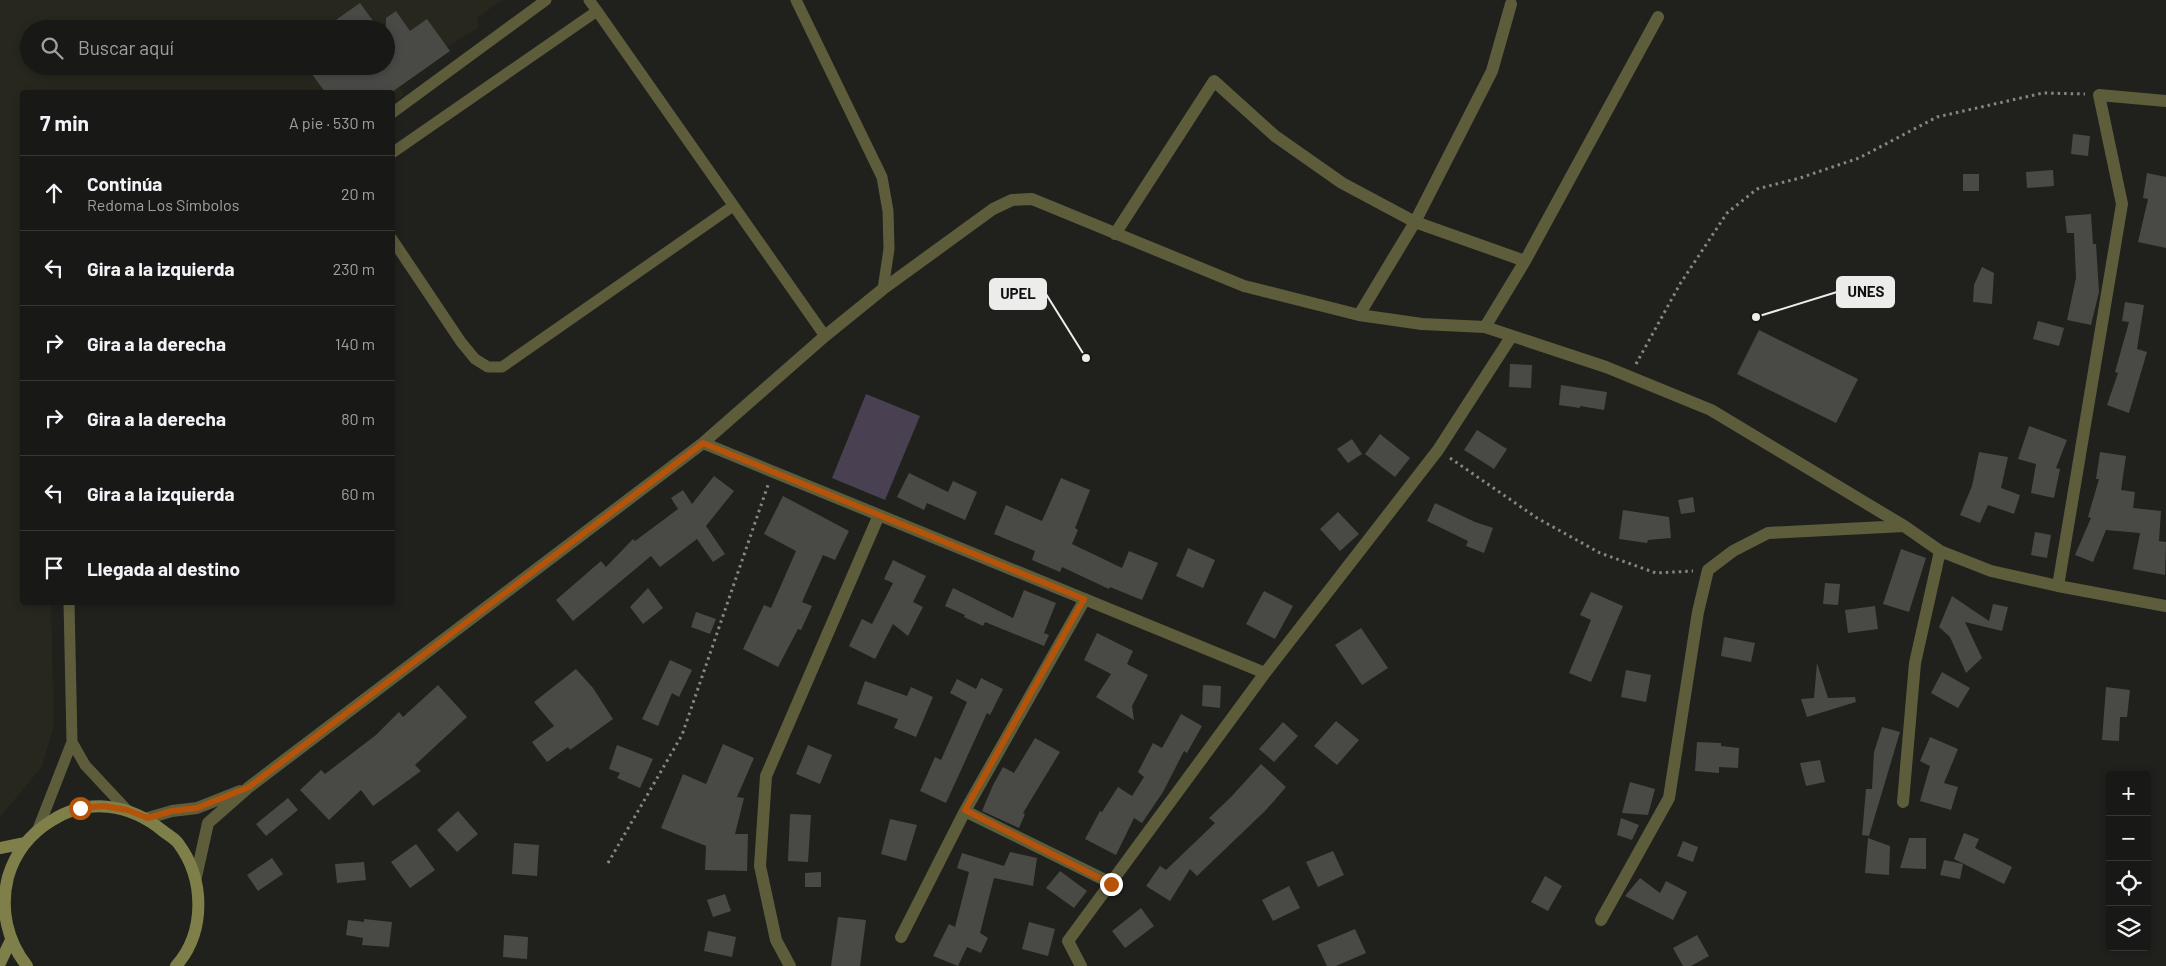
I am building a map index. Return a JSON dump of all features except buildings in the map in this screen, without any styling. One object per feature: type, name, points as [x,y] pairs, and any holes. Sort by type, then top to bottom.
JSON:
[{"type":"street","points":[[1359,315],[1415,222],[1492,71],[1512,4]]},
{"type":"street","points":[[1485,327],[1525,261],[1658,17]]},
{"type":"street","points":[[1114,234],[1214,81],[1275,136],[1342,183],[1415,222],[1525,261]]},
{"type":"street","points":[[2058,586],[2122,204],[2099,94],[2166,101]]},
{"type":"street","points":[[176,966],[183,958],[195,933],[199,905],[196,877],[208,823],[249,787],[703,443],[825,336],[883,289],[993,209],[1012,200],[1032,199],[1063,210],[1114,234],[1244,286],[1359,315],[1422,324],[1485,327],[1629,376],[1711,410],[1904,526],[1940,551],[1991,571],[2058,586],[2166,606]]},
{"type":"street","points":[[1081,966],[1068,941],[1265,673],[1438,450],[1511,337]]},
{"type":"street","points":[[703,443],[1265,673]]},
{"type":"street","points":[[790,966],[776,940],[760,866],[766,776],[879,515]]},
{"type":"street","points":[[1601,920],[1669,798],[1698,612],[1708,570],[1733,551],[1768,533],[1904,526]]},
{"type":"street","points":[[1903,802],[1915,662],[1940,551]]},
{"type":"street","points":[[901,937],[965,810],[1084,599]]},
{"type":"street","points":[[148,818],[172,811],[197,808],[249,787]]},
{"type":"street","points":[[27,966],[11,940],[2,913],[4,890],[12,865],[25,843],[38,829],[58,816],[80,808],[104,806],[127,810],[148,818],[178,843],[196,877]]},
{"type":"street","points":[[965,810],[1111,884]]},
{"type":"street","points":[[0,848],[25,843]]},
{"type":"street","points":[[0,963],[11,940]]},
{"type":"lane","points":[[395,111],[546,0]]},
{"type":"lane","points":[[589,0],[825,336]]},
{"type":"lane","points":[[796,0],[882,177],[888,211],[889,249],[883,289]]},
{"type":"lane","points":[[395,151],[597,11]]},
{"type":"lane","points":[[395,243],[461,342],[475,359],[488,367],[502,367],[733,206]]},
{"type":"lane","points":[[38,829],[72,742],[69,605]]},
{"type":"lane","points":[[72,742],[85,765],[127,810]]},
{"type":"path","points":[[1629,376],[1680,284],[1727,213],[1757,189],[1800,178],[1859,158],[1937,117],[2044,93],[2099,94]]},
{"type":"path","points":[[1438,450],[1537,518],[1600,553],[1656,573],[1708,570]]},
{"type":"path","points":[[608,863],[682,735],[773,472]]},
{"type":"shaded area","points":[[0,0],[502,0],[477,18],[479,27],[447,47],[450,51],[399,87],[404,95],[395,102],[395,90],[20,90],[20,605],[51,605],[54,725],[42,767],[0,817]]},
{"type":"shaded area","points":[[866,394],[920,416],[885,500],[832,478]]},
{"type":"place","name":"UNES","points":[[1756,317]]},
{"type":"place","name":"UPEL","points":[[1086,358]]},
{"type":"route","points":[[80,808],[104,806],[127,810],[148,818],[172,811],[197,808],[249,787],[703,443],[1084,599],[965,810],[1111,884]]}]
